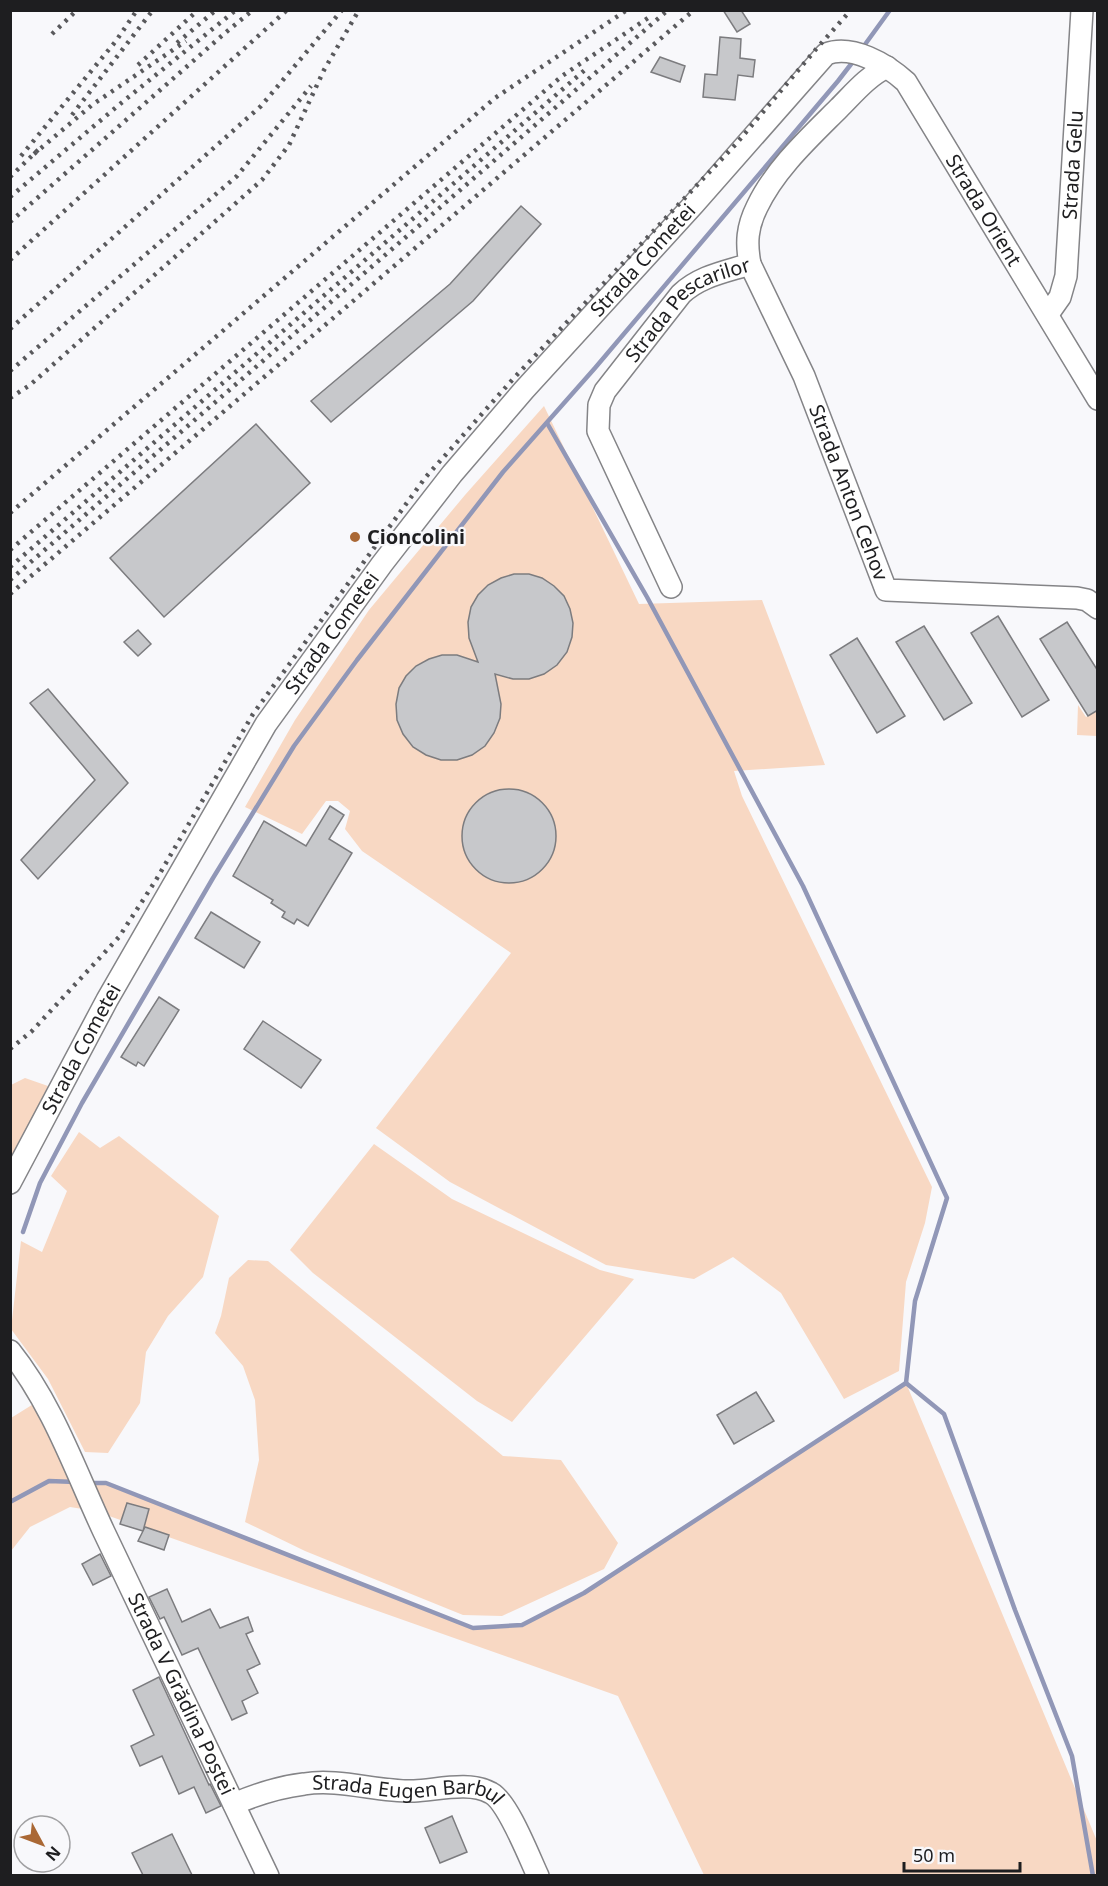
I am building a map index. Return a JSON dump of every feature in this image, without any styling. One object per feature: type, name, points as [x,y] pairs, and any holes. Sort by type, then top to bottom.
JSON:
[{"type":"street","name":"Strada Gelu","points":[[1048,314],[1060,297],[1066,276],[1082,10]]},
{"type":"street","name":"Strada Orient","points":[[844,50],[881,64],[911,88],[1098,399]]},
{"type":"street","name":"Strada Cometei","points":[[10,1182],[107,1000],[266,724],[382,564],[453,474],[524,390],[826,54],[844,50]]},
{"type":"street","name":"Strada Pescarilor","points":[[671,587],[598,431],[598,405],[605,392],[690,285],[707,277],[750,264],[746,240],[756,208],[776,176],[881,64]]},
{"type":"street","name":"Strada Anton Cehov","points":[[750,264],[804,376],[886,590],[1077,598],[1087,600],[1098,608]]},
{"type":"street","name":"Strada V Grădina Poștei","points":[[10,1351],[39,1392],[68,1449],[94,1511],[268,1875]]},
{"type":"street","name":"Strada Eugen Barbul","points":[[234,1804],[260,1793],[306,1783],[398,1791],[465,1787],[482,1789],[499,1799],[508,1812],[538,1875]]},
{"type":"shaded area","points":[[544,406],[639,604],[762,600],[825,765],[734,771],[742,796],[932,1187],[925,1223],[906,1282],[899,1371],[844,1399],[781,1293],[733,1257],[694,1279],[606,1265],[450,1182],[376,1128],[511,953],[362,851],[345,829],[350,811],[338,801],[326,801],[302,834],[245,807],[295,720],[369,610],[465,495]]},
{"type":"shaded area","points":[[1078,705],[1086,717],[1097,710],[1097,736],[1077,735]]},
{"type":"shaded area","points":[[25,1078],[48,1086],[11,1163],[11,1085]]},
{"type":"shaded area","points":[[79,1132],[100,1148],[119,1136],[219,1216],[203,1277],[168,1316],[146,1352],[140,1403],[108,1453],[85,1452],[48,1379],[11,1329],[21,1241],[42,1252],[67,1191],[51,1176]]},
{"type":"shaded area","points":[[374,1144],[452,1199],[600,1270],[634,1279],[512,1422],[477,1401],[313,1273],[290,1250]]},
{"type":"shaded area","points":[[248,1260],[268,1261],[503,1456],[561,1460],[618,1543],[604,1569],[502,1616],[463,1615],[305,1551],[245,1522],[259,1460],[255,1400],[243,1366],[215,1333],[229,1278]]},
{"type":"shaded area","points":[[906,1383],[1097,1841],[1097,1875],[704,1875],[618,1696],[95,1511],[70,1507],[30,1527],[11,1551],[11,1418],[35,1403],[81,1480],[106,1483],[473,1628],[522,1625],[584,1593]]},
{"type":"building","points":[[723,10],[741,10],[750,24],[737,32]]},
{"type":"building","points":[[720,37],[741,39],[740,58],[755,60],[753,77],[738,75],[735,100],[703,97],[705,74],[717,75]]},
{"type":"building","points":[[660,57],[685,66],[680,82],[651,72]]},
{"type":"building","points":[[521,206],[541,224],[473,301],[331,422],[311,401],[450,284]]},
{"type":"building","points":[[256,424],[310,483],[164,617],[110,558]]},
{"type":"building","points":[[514,574],[529,574],[542,578],[564,596],[573,623],[572,637],[567,652],[557,665],[544,674],[529,679],[513,679],[495,674],[501,704],[500,718],[485,746],[472,755],[457,760],[441,760],[426,755],[413,747],[403,734],[397,720],[396,704],[399,688],[416,666],[429,659],[442,655],[457,655],[478,662],[469,638],[468,622],[471,607],[488,585]]},
{"type":"building","points":[[998,616],[1049,700],[1022,717],[971,633]]},
{"type":"building","points":[[1067,622],[1098,671],[1098,710],[1088,716],[1040,639]]},
{"type":"building","points":[[924,626],[972,703],[944,720],[896,642]]},
{"type":"building","points":[[138,630],[151,644],[138,656],[124,642]]},
{"type":"building","points":[[857,638],[905,716],[877,733],[830,655]]},
{"type":"building","points":[[48,689],[128,783],[38,879],[21,860],[95,780],[30,703]]},
{"type":"building","points":[[509,789],[527,792],[542,803],[553,818],[556,836],[553,854],[542,869],[527,880],[509,883],[491,880],[476,869],[465,854],[462,836],[465,818],[476,803],[491,792]]},
{"type":"building","points":[[330,806],[344,815],[329,839],[352,853],[308,926],[297,919],[294,924],[282,917],[285,912],[271,903],[273,900],[233,876],[264,821],[306,846]]},
{"type":"building","points":[[211,912],[260,942],[244,968],[195,938]]},
{"type":"building","points":[[159,997],[179,1010],[144,1066],[138,1062],[136,1066],[121,1057]]},
{"type":"building","points":[[263,1021],[321,1060],[301,1088],[244,1049]]},
{"type":"building","points":[[756,1392],[774,1421],[734,1444],[717,1415]]},
{"type":"building","points":[[127,1503],[149,1509],[143,1531],[120,1524]]},
{"type":"building","points":[[145,1527],[169,1535],[164,1550],[138,1541]]},
{"type":"building","points":[[100,1554],[111,1576],[93,1585],[82,1564]]},
{"type":"building","points":[[167,1589],[182,1622],[210,1609],[220,1628],[248,1617],[253,1631],[246,1634],[260,1664],[247,1670],[258,1693],[242,1701],[247,1713],[232,1720],[198,1648],[182,1655],[164,1617],[160,1619],[149,1597]]},
{"type":"building","points":[[159,1677],[221,1806],[206,1813],[194,1787],[179,1794],[162,1756],[140,1766],[131,1746],[154,1735],[133,1690]]},
{"type":"building","points":[[452,1816],[467,1852],[440,1863],[425,1828]]},
{"type":"building","points":[[172,1834],[192,1875],[143,1875],[132,1853]]},
{"type":"waterway","points":[[861,50],[890,10]]},
{"type":"waterway","points":[[23,1232],[40,1183],[82,1103],[213,878],[294,746],[357,660],[503,472],[595,368],[855,59]]},
{"type":"waterway","points":[[547,423],[647,597],[803,886],[947,1198],[915,1301],[906,1383]]},
{"type":"waterway","points":[[90,1483],[106,1483],[473,1628],[522,1625],[584,1593],[906,1383],[944,1414],[1015,1610],[1072,1756],[1093,1876]]},
{"type":"waterway","points":[[10,1502],[49,1481],[76,1482]]},
{"type":"railway","points":[[52,34],[77,10]]},
{"type":"railway","points":[[21,156],[116,41],[137,10]]},
{"type":"railway","points":[[72,115],[153,10]]},
{"type":"railway","points":[[138,65],[198,10]]},
{"type":"railway","points":[[177,43],[216,10]]},
{"type":"railway","points":[[10,197],[236,10]]},
{"type":"railway","points":[[10,222],[253,10]]},
{"type":"railway","points":[[10,260],[287,10]]},
{"type":"railway","points":[[10,329],[261,106],[342,10]]},
{"type":"railway","points":[[10,398],[30,385],[262,180],[289,145],[324,70],[359,10]]},
{"type":"railway","points":[[10,513],[495,98],[627,10]]},
{"type":"railway","points":[[10,580],[668,10]]},
{"type":"railway","points":[[10,594],[694,10]]},
{"type":"railway","points":[[10,1049],[32,1031],[119,937],[156,880],[253,714],[425,478],[513,379],[736,144],[851,10]]},
{"type":"railway","points":[[10,550],[562,76],[651,16]]},
{"type":"railway","points":[[34,154],[92,105],[186,41]]},
{"type":"railway","points":[[10,567],[586,69]]},
{"type":"railway","points":[[10,371],[237,176],[311,86]]},
{"type":"railway","points":[[10,177],[39,149]]},
{"type":"place","name":"Cioncolini","points":[[355,537]]}]
